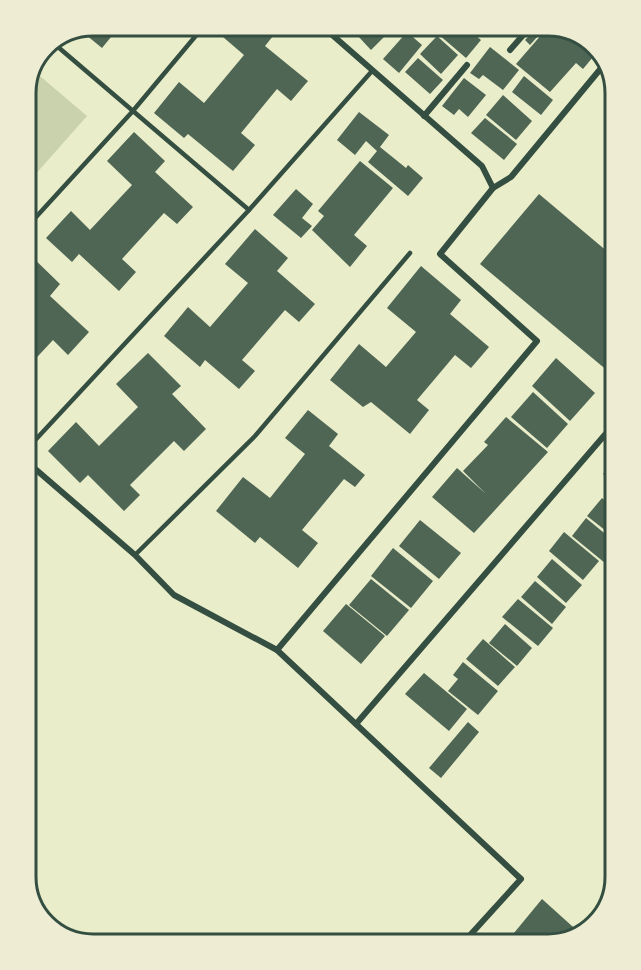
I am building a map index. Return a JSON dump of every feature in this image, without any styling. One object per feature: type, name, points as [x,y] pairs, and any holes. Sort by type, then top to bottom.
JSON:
[{"type":"street","points":[[333,36],[482,166],[493,188]]},
{"type":"street","points":[[510,50],[522,36]]},
{"type":"street","points":[[424,116],[467,65]]},
{"type":"street","points":[[277,650],[537,341],[440,254],[493,188],[511,177],[600,69]]},
{"type":"street","points":[[356,724],[605,435]]},
{"type":"street","points":[[36,469],[135,555],[174,595],[277,650],[521,879],[471,934]]},
{"type":"lane","points":[[36,217],[132,112],[196,36]]},
{"type":"lane","points":[[59,48],[249,210]]},
{"type":"lane","points":[[36,439],[249,210],[372,71]]},
{"type":"lane","points":[[135,555],[255,436],[410,253]]},
{"type":"green space","points":[[39,75],[87,116],[36,174],[36,89]]},
{"type":"building","points":[[88,36],[112,36],[102,48]]},
{"type":"building","points":[[273,36],[265,46],[308,81],[291,101],[277,89],[241,133],[255,145],[233,171],[188,134],[184,138],[154,113],[179,82],[204,103],[244,55],[223,37]]},
{"type":"building","points":[[358,36],[385,36],[371,50]]},
{"type":"building","points":[[403,36],[412,36],[422,45],[399,73],[383,59]]},
{"type":"building","points":[[437,36],[458,55],[441,74],[420,54]]},
{"type":"building","points":[[440,36],[476,36],[481,40],[466,58]]},
{"type":"building","points":[[529,36],[538,36],[530,45],[525,40]]},
{"type":"building","points":[[540,36],[566,39],[586,50],[593,57],[583,69],[576,63],[550,92],[516,64]]},
{"type":"building","points":[[490,47],[519,70],[503,90],[483,75],[479,79],[470,73]]},
{"type":"building","points":[[418,58],[443,80],[430,94],[405,72]]},
{"type":"building","points":[[524,76],[553,100],[541,115],[512,92]]},
{"type":"building","points":[[464,78],[486,95],[468,117],[459,109],[454,115],[442,106]]},
{"type":"building","points":[[503,95],[532,121],[516,140],[486,115]]},
{"type":"building","points":[[359,112],[389,135],[380,147],[406,168],[408,165],[423,178],[408,196],[368,162],[377,151],[366,141],[355,155],[337,140]]},
{"type":"building","points":[[485,118],[517,144],[504,160],[471,133]]},
{"type":"building","points":[[134,132],[165,161],[155,172],[193,207],[177,224],[164,213],[122,259],[136,272],[119,291],[79,254],[72,262],[46,238],[71,211],[90,230],[132,185],[107,161]]},
{"type":"building","points":[[360,161],[393,188],[354,235],[367,246],[350,267],[312,230],[324,216],[318,211]]},
{"type":"building","points":[[296,189],[313,204],[302,218],[312,226],[301,238],[273,215]]},
{"type":"building","points":[[539,194],[605,250],[605,369],[480,264]]},
{"type":"building","points":[[255,229],[288,258],[277,271],[315,304],[299,322],[285,310],[242,360],[255,371],[239,389],[205,360],[200,367],[164,336],[188,307],[210,327],[248,283],[225,264]]},
{"type":"building","points":[[36,261],[60,284],[50,296],[89,332],[68,355],[53,340],[36,358]]},
{"type":"building","points":[[421,266],[461,300],[450,314],[489,347],[471,368],[455,355],[417,400],[429,410],[410,434],[371,402],[363,407],[330,380],[359,344],[386,367],[416,332],[387,308]]},
{"type":"building","points":[[148,353],[181,386],[172,394],[206,429],[184,451],[174,441],[130,485],[140,495],[124,511],[88,475],[80,483],[48,451],[76,422],[99,446],[138,407],[116,384]]},
{"type":"building","points":[[556,358],[595,393],[570,421],[532,386]]},
{"type":"building","points":[[533,392],[568,424],[547,448],[511,417]]},
{"type":"building","points":[[308,410],[338,434],[329,446],[365,475],[355,487],[344,479],[302,530],[318,543],[298,568],[260,537],[255,543],[216,511],[243,477],[270,498],[305,454],[285,438]]},
{"type":"building","points":[[506,417],[548,452],[474,533],[432,497],[457,468],[486,494],[463,471],[488,445],[484,442]]},
{"type":"building","points":[[602,498],[605,501],[605,530],[587,516]]},
{"type":"building","points":[[586,518],[605,534],[605,563],[572,536]]},
{"type":"building","points":[[420,520],[461,553],[439,579],[399,546]]},
{"type":"building","points":[[564,532],[599,561],[583,580],[549,551]]},
{"type":"building","points":[[393,548],[433,581],[411,608],[371,576]]},
{"type":"building","points":[[552,559],[582,585],[566,603],[537,577]]},
{"type":"building","points":[[371,579],[409,610],[387,636],[349,605]]},
{"type":"building","points":[[535,581],[566,607],[552,624],[521,597]]},
{"type":"building","points":[[518,599],[553,628],[538,646],[502,617]]},
{"type":"building","points":[[346,604],[385,636],[361,664],[323,631]]},
{"type":"building","points":[[505,624],[532,648],[517,666],[489,643]]},
{"type":"building","points":[[483,639],[515,667],[498,686],[466,659]]},
{"type":"building","points":[[463,662],[498,691],[478,715],[448,691],[458,679],[453,675]]},
{"type":"building","points":[[424,673],[467,709],[449,731],[405,694]]},
{"type":"building","points":[[468,722],[479,732],[441,778],[429,768]]},
{"type":"building","points":[[542,899],[574,928],[556,934],[513,934]]}]
